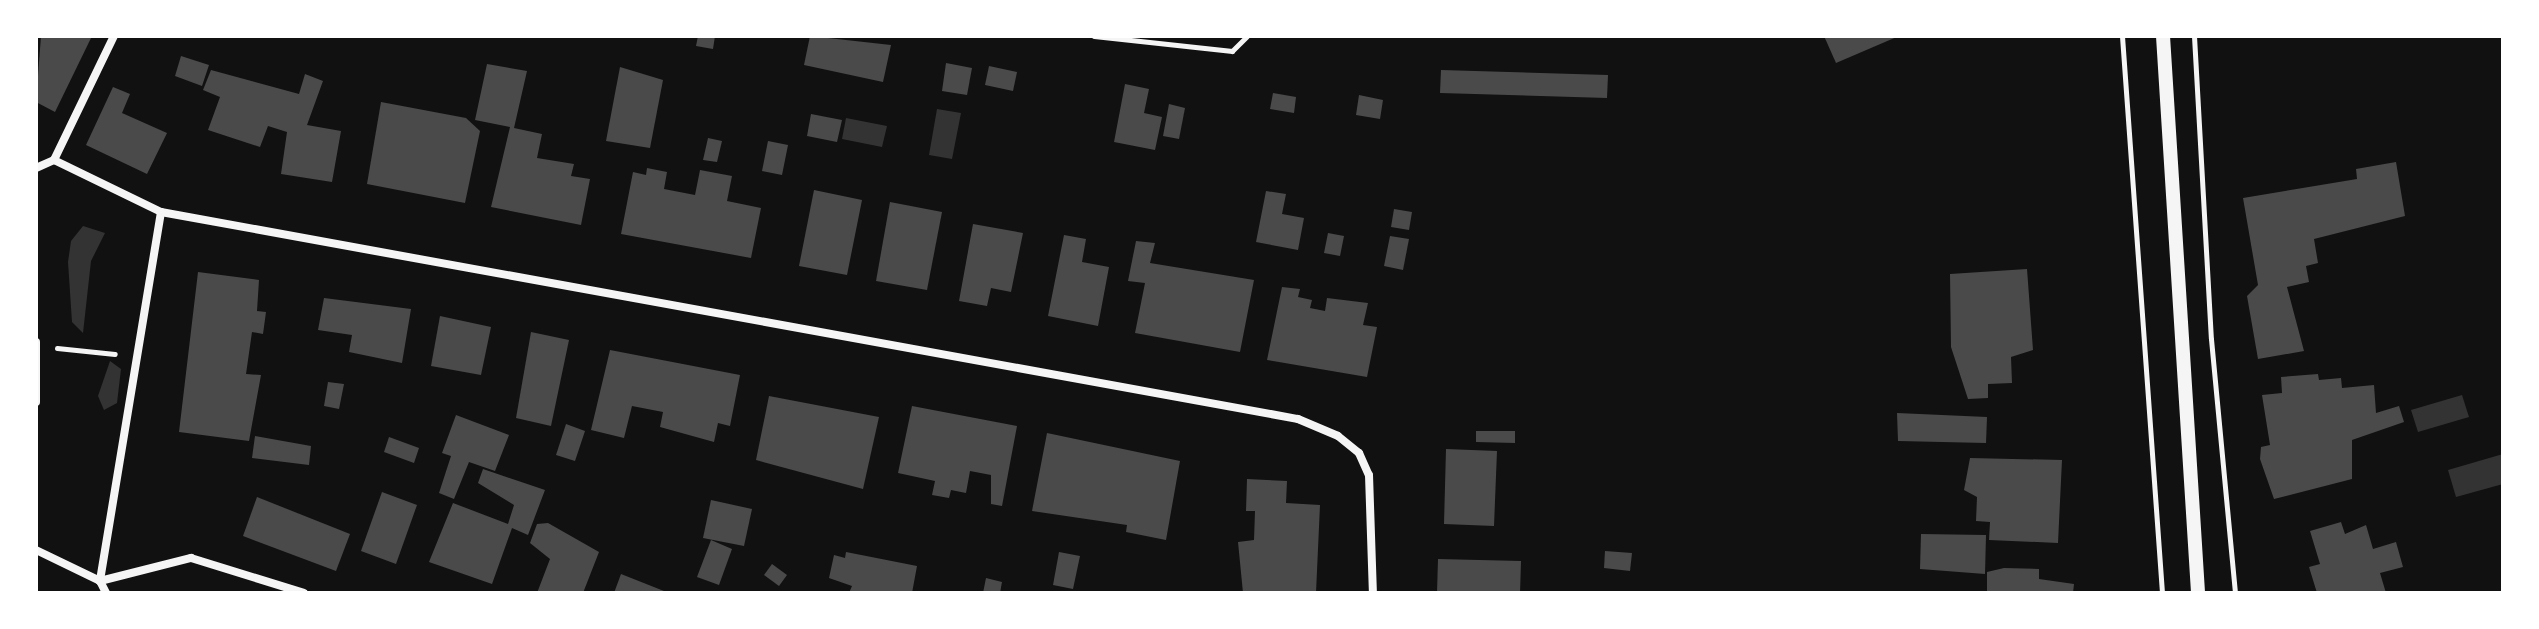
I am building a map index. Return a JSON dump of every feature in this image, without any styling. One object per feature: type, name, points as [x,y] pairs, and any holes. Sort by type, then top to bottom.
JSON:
[{"type":"street","points":[[36,168],[54,160],[114,36]]},
{"type":"street","points":[[2163,36],[2198,593]]},
{"type":"street","points":[[54,160],[161,212],[1298,419],[1338,436],[1359,453],[1369,475],[1373,593]]},
{"type":"street","points":[[106,593],[100,581],[140,357],[161,212]]},
{"type":"street","points":[[36,344],[36,402]]},
{"type":"street","points":[[36,550],[100,581],[191,558],[304,593]]},
{"type":"path","points":[[1094,36],[1232,51],[1247,36]]},
{"type":"path","points":[[2122,36],[2162,593]]},
{"type":"path","points":[[2194,36],[2211,339],[2235,593]]},
{"type":"path","points":[[36,344],[140,357]]},
{"type":"shaded area","points":[[937,109],[961,113],[952,159],[929,155]]},
{"type":"shaded area","points":[[846,118],[887,126],[882,147],[842,139]]},
{"type":"shaded area","points":[[83,226],[105,233],[91,261],[83,333],[72,322],[68,262],[71,241]]},
{"type":"shaded area","points":[[110,361],[121,369],[117,403],[104,410],[98,396]]},
{"type":"shaded area","points":[[2462,395],[2469,417],[2418,432],[2411,410]]},
{"type":"shaded area","points":[[2503,454],[2503,484],[2456,497],[2448,470]]},
{"type":"building","points":[[41,36],[92,36],[55,112],[36,102]]},
{"type":"building","points":[[698,36],[715,36],[713,49],[696,46]]},
{"type":"building","points":[[810,36],[891,45],[883,82],[804,65]]},
{"type":"building","points":[[1824,36],[1899,36],[1836,63]]},
{"type":"building","points":[[181,56],[209,65],[202,86],[175,76]]},
{"type":"building","points":[[946,63],[972,68],[967,95],[942,91]]},
{"type":"building","points":[[487,64],[527,71],[514,128],[542,134],[537,158],[574,164],[571,176],[590,179],[581,225],[491,207],[510,127],[475,120]]},
{"type":"building","points":[[989,66],[1017,72],[1013,91],[985,85]]},
{"type":"building","points":[[620,67],[663,80],[650,148],[606,141]]},
{"type":"building","points":[[211,70],[299,94],[305,74],[323,81],[307,125],[341,131],[332,182],[281,174],[287,132],[268,126],[260,147],[208,130],[220,97],[203,90]]},
{"type":"building","points":[[1441,70],[1608,75],[1607,98],[1440,93]]},
{"type":"building","points":[[1125,84],[1149,89],[1144,113],[1162,117],[1155,150],[1114,142]]},
{"type":"building","points":[[113,87],[130,94],[122,113],[167,133],[147,174],[86,145]]},
{"type":"building","points":[[1273,93],[1296,97],[1294,113],[1270,109]]},
{"type":"building","points":[[1359,95],[1383,100],[1380,119],[1356,115]]},
{"type":"building","points":[[381,102],[466,118],[480,131],[465,203],[367,184]]},
{"type":"building","points":[[1169,104],[1185,108],[1179,139],[1163,136]]},
{"type":"building","points":[[811,114],[842,120],[837,142],[807,136]]},
{"type":"building","points":[[708,138],[722,141],[717,162],[703,160]]},
{"type":"building","points":[[768,141],[788,145],[782,175],[762,171]]},
{"type":"building","points":[[2396,162],[2405,216],[2314,239],[2318,263],[2306,266],[2309,282],[2287,287],[2304,351],[2258,359],[2247,296],[2258,285],[2243,198],[2357,179],[2356,169]]},
{"type":"building","points":[[647,168],[667,172],[664,189],[695,195],[700,170],[732,176],[727,201],[761,208],[751,258],[621,234],[633,172],[646,175]]},
{"type":"building","points":[[814,190],[862,200],[847,275],[799,266]]},
{"type":"building","points":[[1266,191],[1286,194],[1282,214],[1304,218],[1298,250],[1256,242]]},
{"type":"building","points":[[890,202],[942,212],[927,290],[876,281]]},
{"type":"building","points":[[1394,209],[1412,212],[1409,230],[1391,227]]},
{"type":"building","points":[[973,224],[1023,233],[1011,292],[991,288],[987,306],[959,301]]},
{"type":"building","points":[[1328,233],[1344,236],[1340,256],[1324,253]]},
{"type":"building","points":[[1064,235],[1086,239],[1082,262],[1109,267],[1098,326],[1048,316]]},
{"type":"building","points":[[1390,236],[1409,239],[1403,270],[1384,266]]},
{"type":"building","points":[[1136,241],[1155,243],[1150,263],[1254,280],[1240,352],[1135,333],[1145,283],[1128,281]]},
{"type":"building","points":[[2027,269],[2033,350],[2011,357],[2012,383],[1988,384],[1988,398],[1968,399],[1951,347],[1950,274]]},
{"type":"building","points":[[198,272],[259,280],[257,311],[266,312],[263,334],[252,332],[246,374],[261,375],[249,441],[179,432]]},
{"type":"building","points":[[1282,287],[1300,289],[1298,297],[1312,300],[1310,308],[1325,311],[1327,298],[1368,303],[1363,325],[1377,327],[1367,377],[1267,360]]},
{"type":"building","points":[[324,298],[411,309],[402,363],[349,352],[352,335],[318,330]]},
{"type":"building","points":[[440,316],[491,327],[481,375],[431,366]]},
{"type":"building","points":[[531,332],[569,340],[551,426],[516,418]]},
{"type":"building","points":[[610,350],[740,375],[730,426],[718,423],[714,442],[660,427],[663,412],[632,406],[624,438],[591,430]]},
{"type":"building","points":[[2318,374],[2319,380],[2341,378],[2342,388],[2374,385],[2376,413],[2399,406],[2404,422],[2352,440],[2352,479],[2274,499],[2260,459],[2261,447],[2270,445],[2262,395],[2282,393],[2281,377]]},
{"type":"building","points":[[328,382],[344,384],[339,409],[324,406]]},
{"type":"building","points":[[769,396],[879,417],[863,489],[756,460]]},
{"type":"building","points":[[912,406],[1017,426],[1002,506],[991,504],[991,475],[970,471],[966,493],[951,490],[949,498],[932,495],[935,481],[898,473]]},
{"type":"building","points":[[1897,413],[1987,417],[1986,443],[1898,441]]},
{"type":"building","points":[[456,415],[509,435],[495,471],[469,462],[454,499],[439,493],[451,456],[442,453]]},
{"type":"building","points":[[566,424],[585,431],[575,461],[556,455]]},
{"type":"building","points":[[1476,431],[1515,431],[1515,443],[1476,442]]},
{"type":"building","points":[[1047,433],[1180,461],[1166,540],[1126,532],[1127,525],[1032,511]]},
{"type":"building","points":[[255,436],[311,446],[309,465],[252,458]]},
{"type":"building","points":[[389,437],[419,448],[414,463],[384,452]]},
{"type":"building","points":[[1446,449],[1497,451],[1494,526],[1444,524]]},
{"type":"building","points":[[1970,458],[2062,460],[2058,543],[1989,540],[1990,522],[1976,521],[1977,497],[1964,490]]},
{"type":"building","points":[[483,469],[545,490],[528,535],[512,528],[492,584],[429,562],[453,503],[508,524],[514,505],[478,483]]},
{"type":"building","points":[[1247,479],[1287,481],[1286,503],[1320,505],[1316,593],[1243,593],[1238,542],[1254,540],[1255,511],[1246,511]]},
{"type":"building","points":[[382,492],[417,505],[396,564],[361,551]]},
{"type":"building","points":[[257,497],[350,534],[336,571],[243,536]]},
{"type":"building","points":[[711,500],[752,509],[744,546],[703,538]]},
{"type":"building","points":[[2341,522],[2345,534],[2366,525],[2373,549],[2396,542],[2403,567],[2380,573],[2386,593],[2317,593],[2309,567],[2320,564],[2310,531]]},
{"type":"building","points":[[548,523],[599,552],[583,593],[537,593],[550,559],[530,543],[537,524]]},
{"type":"building","points":[[1921,534],[1986,535],[1985,574],[1920,569]]},
{"type":"building","points":[[711,540],[732,549],[719,585],[697,577]]},
{"type":"building","points":[[1605,551],[1632,553],[1630,571],[1604,568]]},
{"type":"building","points":[[846,552],[917,566],[912,593],[849,593],[852,586],[829,578],[834,555],[845,558]]},
{"type":"building","points":[[1059,552],[1080,556],[1073,589],[1053,585]]},
{"type":"building","points":[[1438,559],[1521,561],[1520,593],[1437,593]]},
{"type":"building","points":[[772,564],[787,575],[779,586],[764,575]]},
{"type":"building","points":[[2004,568],[2039,569],[2039,579],[2074,584],[2073,593],[1987,593],[1987,572]]},
{"type":"building","points":[[621,574],[669,593],[614,593]]},
{"type":"building","points":[[986,578],[1002,582],[1000,593],[983,593]]}]
